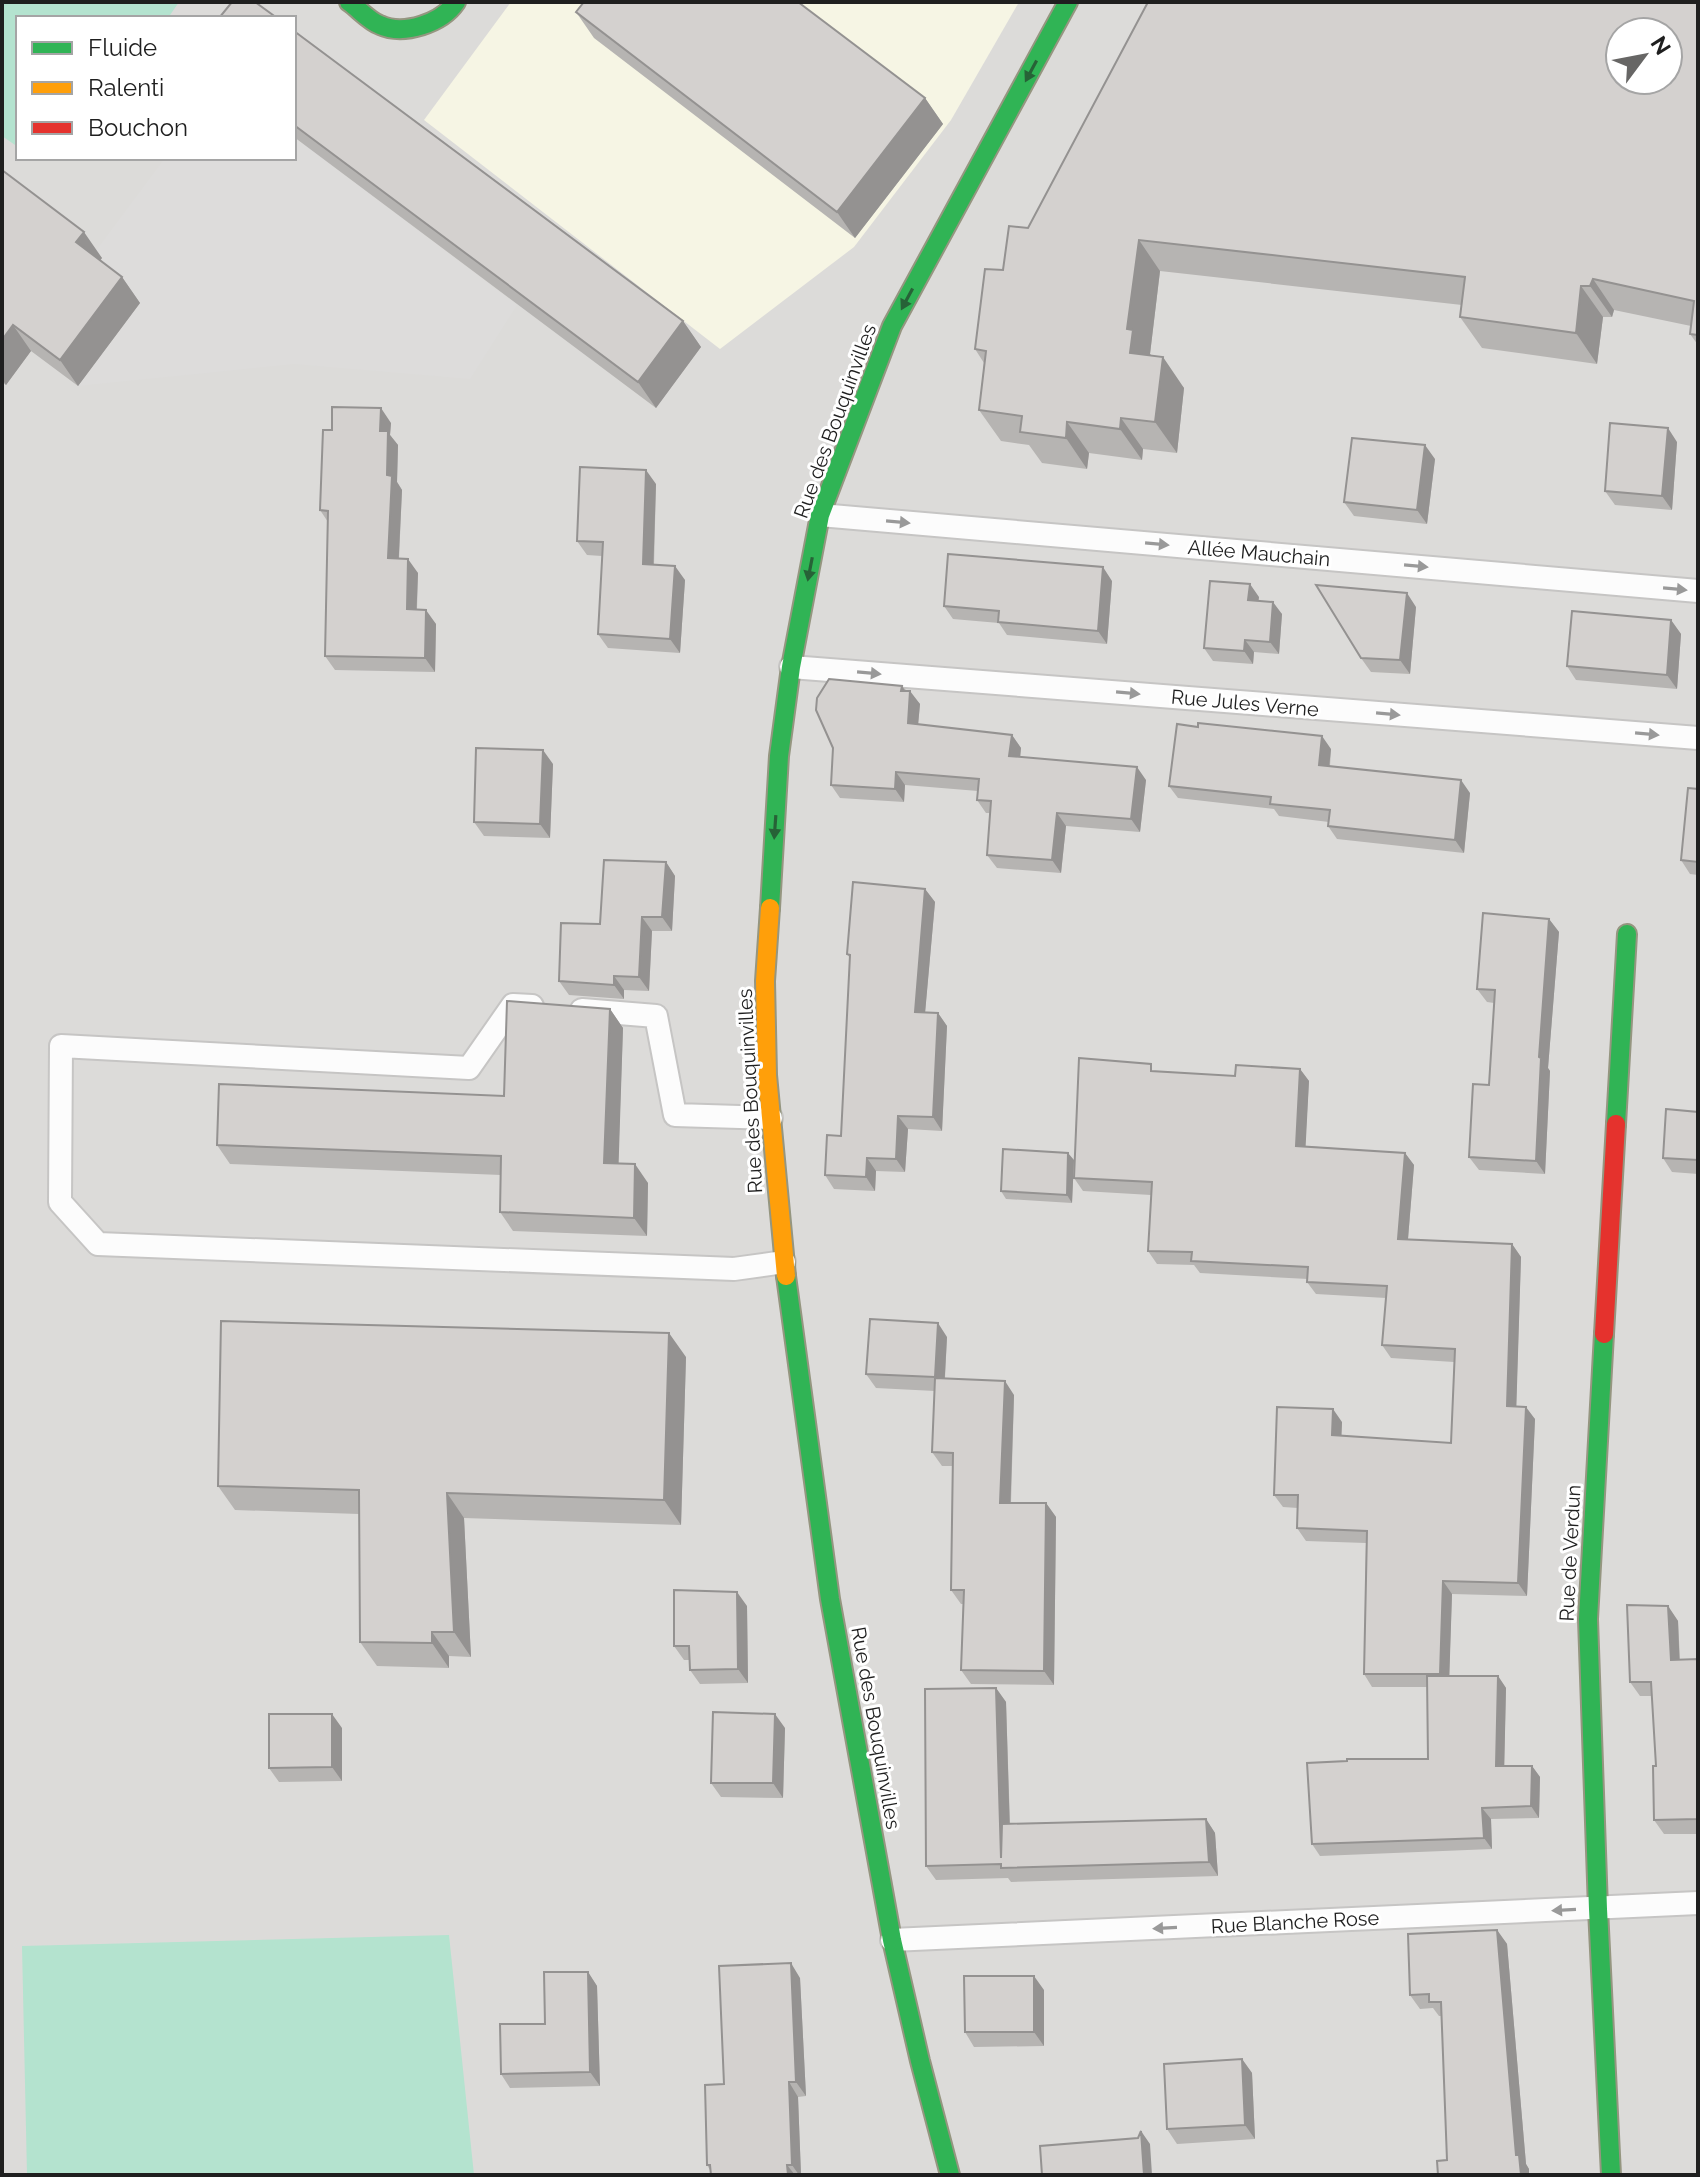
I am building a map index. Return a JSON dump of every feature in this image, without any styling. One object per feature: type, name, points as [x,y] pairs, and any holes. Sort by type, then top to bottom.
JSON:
[{"type":"street","points":[[349,2],[381,26],[409,29],[433,22],[456,2]]},
{"type":"street","name":"Rue des Bouquinvilles","points":[[950,2175],[892,1940],[830,1599],[784,1262],[767,1075],[765,981],[779,756],[791,667],[820,515],[892,326],[1068,2]]},
{"type":"street","name":"Rue de Verdun","points":[[1611,2175],[1588,1619],[1627,934]]},
{"type":"lane","name":"Allée Mauchain","points":[[820,515],[1698,591]]},
{"type":"lane","name":"Rue Jules Verne","points":[[791,667],[1698,738]]},
{"type":"lane","points":[[771,1118],[675,1115],[656,1016],[513,1005],[469,1068],[61,1046],[60,1202],[98,1244],[734,1269],[784,1262]]},
{"type":"lane","name":"Rue Blanche Rose","points":[[892,1940],[1698,1903]]},
{"type":"shaded area","points":[[2,2],[1698,2],[1698,2175],[2,2175]]},
{"type":"shaded area","points":[[511,2],[1019,2],[951,120],[854,247],[720,349],[424,120]]},
{"type":"shaded area","points":[[296,139],[517,305],[470,379],[294,364],[78,386],[140,303],[94,268],[95,252],[164,160],[296,160]]},
{"type":"green space","points":[[2,2],[179,2],[169,16],[16,16],[16,146],[2,136]]},
{"type":"green space","points":[[449,1935],[474,2175],[27,2175],[22,1946]]},
{"type":"building","points":[[232,2],[255,2],[274,16],[221,16]]},
{"type":"building","points":[[584,2],[798,2],[925,98],[837,212],[576,12]]},
{"type":"building","points":[[1148,2],[1698,2],[1698,335],[1690,334],[1694,301],[1593,279],[1590,286],[1581,286],[1576,333],[1460,317],[1465,277],[1139,240],[1127,329],[1133,330],[1130,353],[1163,357],[1155,422],[1121,418],[1120,429],[1067,422],[1066,438],[1020,432],[1022,416],[979,410],[986,351],[975,349],[985,269],[1003,270],[1009,226],[1028,228]]},
{"type":"building","points":[[296,32],[683,321],[638,382],[296,126]]},
{"type":"building","points":[[2,170],[84,232],[76,242],[122,277],[60,360],[13,325],[2,340]]},
{"type":"building","points":[[332,407],[381,408],[380,431],[388,431],[387,475],[392,476],[388,558],[408,559],[407,609],[426,610],[425,658],[325,656],[328,511],[320,510],[323,430],[332,430]]},
{"type":"building","points":[[1610,423],[1668,428],[1662,496],[1605,491]]},
{"type":"building","points":[[1352,438],[1425,445],[1417,510],[1344,502]]},
{"type":"building","points":[[580,467],[646,470],[643,564],[675,566],[670,639],[598,634],[603,542],[577,541]]},
{"type":"building","points":[[948,554],[1103,567],[1098,631],[998,622],[999,611],[944,606]]},
{"type":"building","points":[[1210,581],[1250,584],[1248,600],[1273,602],[1270,642],[1245,640],[1244,651],[1204,648]]},
{"type":"building","points":[[1316,585],[1407,593],[1400,660],[1361,658]]},
{"type":"building","points":[[1572,611],[1671,620],[1667,675],[1567,666]]},
{"type":"building","points":[[829,679],[902,686],[901,691],[910,691],[908,723],[1012,735],[1009,756],[1137,767],[1131,819],[1057,813],[1052,860],[987,855],[991,801],[977,800],[979,779],[896,772],[895,789],[831,785],[833,748],[816,710],[817,698]]},
{"type":"building","points":[[1198,723],[1322,736],[1319,765],[1461,780],[1455,840],[1328,826],[1330,810],[1270,804],[1271,797],[1169,786],[1177,724],[1198,727]]},
{"type":"building","points":[[476,748],[543,750],[540,824],[474,822]]},
{"type":"building","points":[[1688,788],[1698,789],[1698,862],[1681,860]]},
{"type":"building","points":[[604,860],[666,862],[662,917],[642,917],[639,977],[614,976],[614,985],[559,981],[561,923],[600,924]]},
{"type":"building","points":[[853,882],[925,889],[915,1012],[938,1013],[933,1117],[898,1116],[896,1159],[867,1158],[866,1177],[825,1175],[827,1135],[841,1136],[850,955],[847,954]]},
{"type":"building","points":[[1483,913],[1549,919],[1539,1057],[1536,1161],[1469,1157],[1473,1084],[1489,1085],[1495,990],[1477,989]]},
{"type":"building","points":[[507,1001],[610,1009],[604,1163],[635,1164],[634,1218],[500,1212],[501,1156],[217,1145],[219,1084],[504,1096]]},
{"type":"building","points":[[1079,1058],[1151,1064],[1151,1071],[1235,1076],[1236,1065],[1300,1069],[1296,1146],[1405,1153],[1398,1239],[1512,1244],[1507,1406],[1526,1407],[1518,1583],[1443,1581],[1440,1674],[1364,1674],[1367,1531],[1297,1528],[1298,1495],[1274,1495],[1277,1407],[1333,1409],[1332,1435],[1451,1443],[1455,1349],[1382,1345],[1387,1286],[1307,1282],[1308,1267],[1191,1261],[1192,1252],[1148,1251],[1152,1182],[1074,1178]]},
{"type":"building","points":[[1666,1109],[1698,1112],[1698,1160],[1663,1158]]},
{"type":"building","points":[[1003,1149],[1068,1153],[1067,1195],[1001,1191]]},
{"type":"building","points":[[870,1319],[938,1323],[935,1377],[866,1374]]},
{"type":"building","points":[[221,1321],[669,1333],[664,1500],[447,1493],[454,1632],[432,1632],[432,1643],[360,1642],[359,1490],[218,1486]]},
{"type":"building","points":[[935,1378],[1005,1381],[1000,1503],[1046,1503],[1044,1671],[961,1670],[964,1590],[951,1590],[953,1453],[932,1452]]},
{"type":"building","points":[[674,1590],[737,1592],[738,1669],[690,1670],[689,1646],[674,1646]]},
{"type":"building","points":[[1627,1605],[1668,1606],[1671,1660],[1698,1659],[1698,1819],[1654,1820],[1653,1766],[1656,1766],[1651,1682],[1630,1682]]},
{"type":"building","points":[[1427,1676],[1498,1676],[1496,1766],[1532,1766],[1531,1806],[1482,1808],[1484,1838],[1312,1844],[1307,1763],[1347,1759],[1428,1759]]},
{"type":"building","points":[[996,1688],[1001,1858],[1002,1824],[1206,1819],[1209,1862],[1001,1868],[1001,1864],[926,1866],[925,1689]]},
{"type":"building","points":[[713,1712],[775,1714],[773,1783],[711,1783]]},
{"type":"building","points":[[269,1714],[332,1714],[332,1767],[269,1768]]},
{"type":"building","points":[[1497,1930],[1516,2155],[1519,2155],[1521,2175],[1438,2175],[1437,2161],[1447,2160],[1441,2002],[1429,2002],[1429,1994],[1410,1995],[1408,1934]]},
{"type":"building","points":[[791,1963],[796,2082],[789,2082],[792,2165],[787,2165],[788,2175],[711,2175],[710,2165],[707,2165],[705,2085],[724,2084],[719,1966]]},
{"type":"building","points":[[544,1972],[588,1972],[590,2072],[501,2074],[500,2024],[545,2024]]},
{"type":"building","points":[[964,1976],[1034,1976],[1034,2032],[965,2032]]},
{"type":"building","points":[[1242,2059],[1245,2125],[1167,2129],[1164,2064]]},
{"type":"building","points":[[1141,2131],[1144,2175],[1042,2175],[1040,2146],[1138,2138]]},
{"type":"traffic: fast","points":[[349,2],[376,23],[400,29],[422,26],[442,16],[456,2]]},
{"type":"traffic: fast","points":[[770,908],[779,756],[791,667],[820,515],[892,326],[1068,2]]},
{"type":"traffic: fast","points":[[1616,1124],[1627,934]]},
{"type":"traffic: fast","points":[[786,1276],[830,1599],[892,1940],[950,2175]]},
{"type":"traffic: fast","points":[[1604,1334],[1588,1619],[1611,2175]]},
{"type":"traffic: slow","points":[[770,908],[765,981],[767,1075],[786,1276]]},
{"type":"traffic: jam","points":[[1604,1334],[1616,1124]]}]
